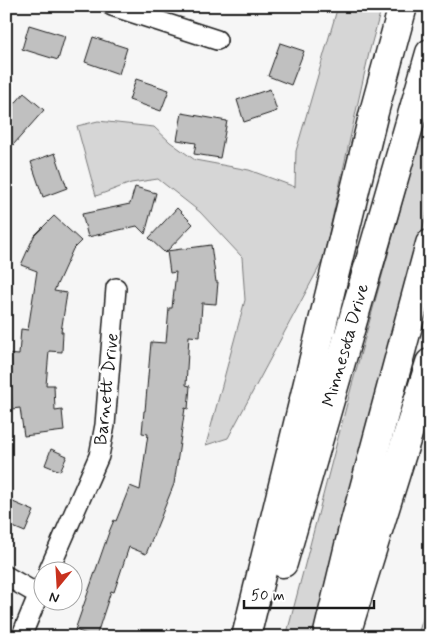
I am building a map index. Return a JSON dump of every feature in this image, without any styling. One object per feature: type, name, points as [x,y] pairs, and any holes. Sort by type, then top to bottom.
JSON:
[{"type":"highway","points":[[246,637],[374,112],[403,6]]},
{"type":"highway","name":"Minnesota Drive","points":[[261,637],[430,53]]},
{"type":"highway","points":[[326,637],[430,244]]},
{"type":"highway","points":[[345,637],[430,363]]},
{"type":"street","points":[[112,6],[217,40]]},
{"type":"street","name":"Barnett Drive","points":[[53,560],[99,456],[105,425],[116,288]]},
{"type":"street","points":[[6,576],[32,587]]},
{"type":"street","points":[[21,637],[32,610]]},
{"type":"shaded area","points":[[338,6],[382,6],[369,53],[323,260],[228,438],[206,445],[245,300],[242,257],[200,212],[158,179],[131,183],[96,196],[77,126],[98,121],[154,127],[170,142],[195,160],[249,170],[295,187],[296,151]]},
{"type":"shaded area","points":[[430,102],[430,201],[312,637],[286,637],[350,392]]},
{"type":"shaded area","points":[[430,597],[430,637],[417,637]]},
{"type":"building","points":[[29,25],[65,36],[58,60],[22,49]]},
{"type":"building","points":[[93,37],[127,48],[119,74],[85,62]]},
{"type":"building","points":[[280,43],[304,51],[291,85],[268,76]]},
{"type":"building","points":[[136,79],[169,90],[161,111],[129,100]]},
{"type":"building","points":[[270,89],[277,111],[244,122],[237,100]]},
{"type":"building","points":[[24,93],[44,110],[6,153],[6,114]]},
{"type":"building","points":[[182,113],[227,121],[220,158],[194,154],[196,143],[177,140]]},
{"type":"building","points":[[55,153],[67,188],[43,197],[31,162]]},
{"type":"building","points":[[135,187],[156,193],[145,234],[137,226],[88,237],[82,214],[130,204]]},
{"type":"building","points":[[177,208],[193,224],[165,253],[149,238]]},
{"type":"building","points":[[54,216],[81,241],[73,249],[54,291],[67,293],[61,332],[63,332],[62,352],[49,351],[46,385],[54,385],[55,411],[62,410],[64,431],[24,436],[20,408],[12,409],[11,377],[6,376],[6,354],[19,355],[21,329],[28,330],[37,271],[21,265],[34,236]]},
{"type":"building","points":[[211,245],[216,282],[218,282],[216,304],[202,303],[200,337],[189,336],[186,385],[190,386],[188,409],[185,408],[174,484],[146,554],[129,547],[114,592],[111,591],[96,637],[75,630],[114,520],[116,521],[130,486],[140,490],[148,434],[142,433],[151,342],[166,343],[169,308],[172,308],[176,272],[170,273],[167,251]]},
{"type":"building","points":[[51,449],[67,456],[60,471],[45,465]]},
{"type":"building","points":[[6,499],[34,511],[25,532],[6,524]]}]
